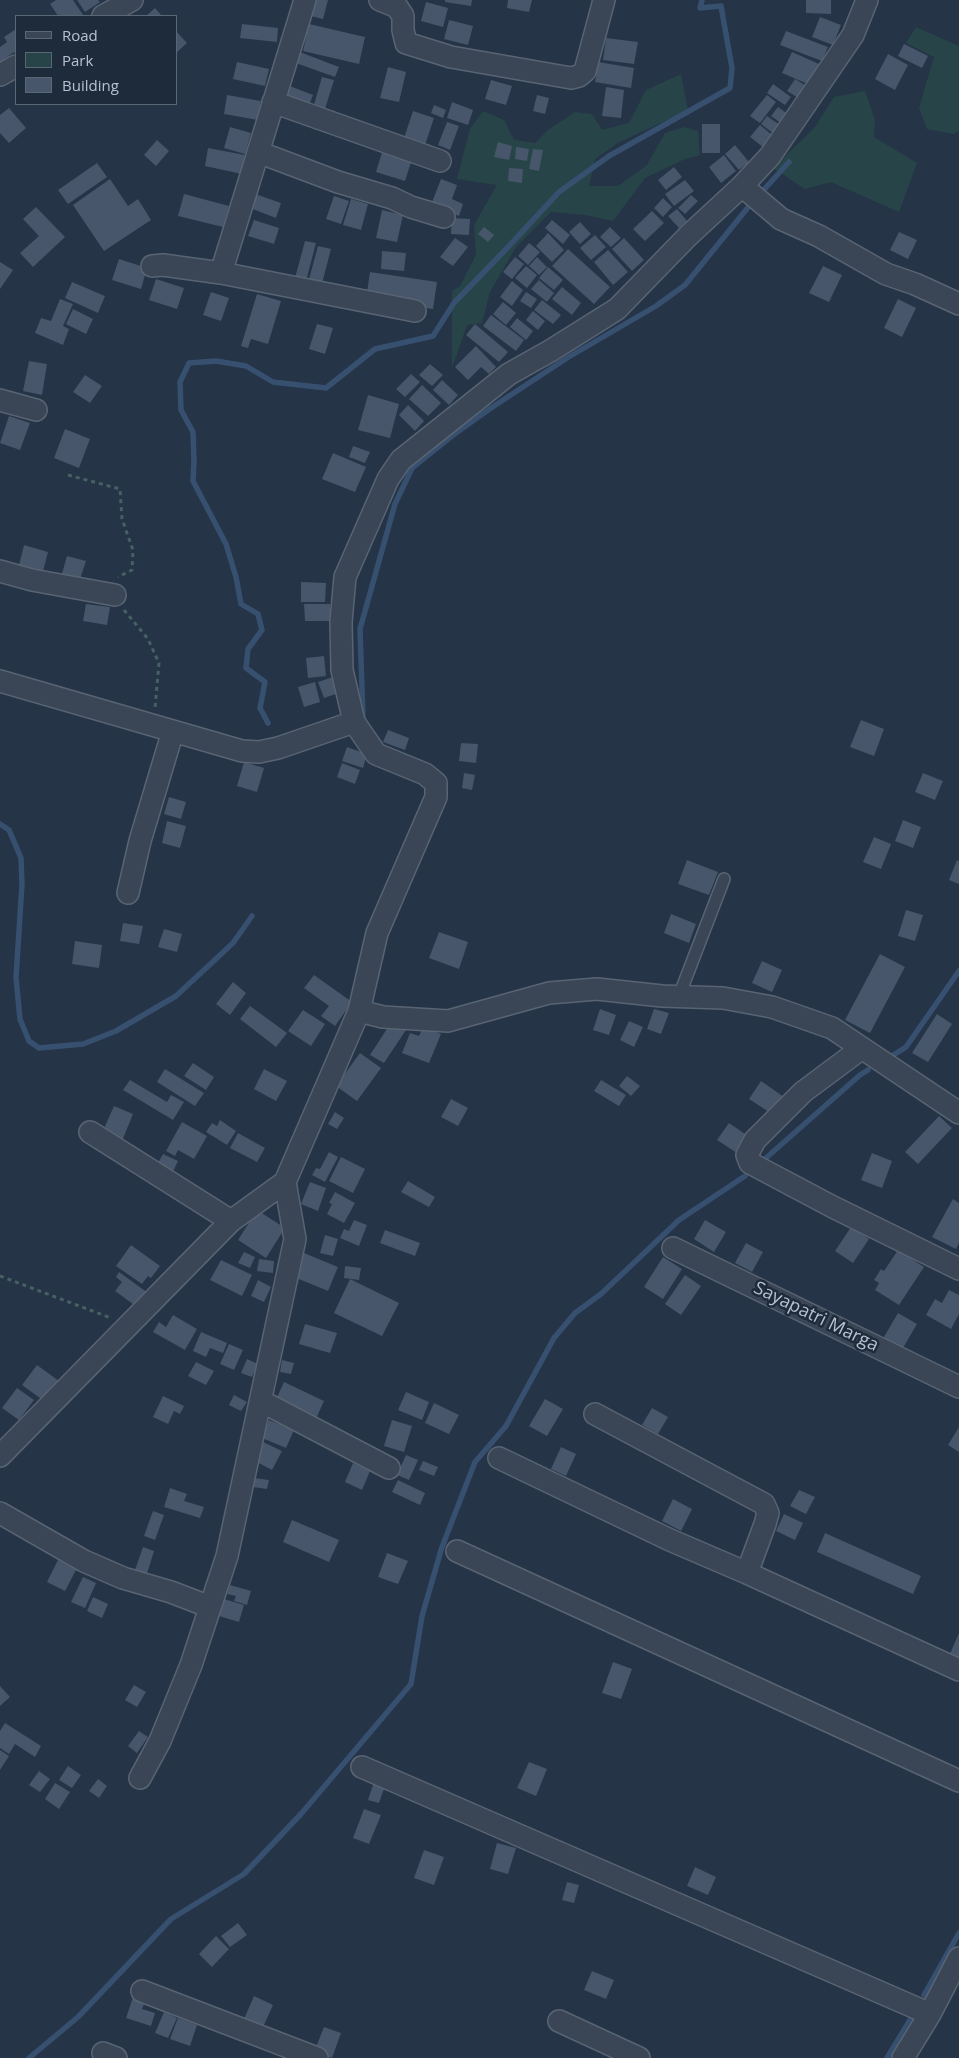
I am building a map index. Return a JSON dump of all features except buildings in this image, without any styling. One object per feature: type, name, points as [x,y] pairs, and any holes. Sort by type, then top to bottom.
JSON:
[{"type":"street","points":[[105,15],[132,0]]},
{"type":"street","points":[[221,273],[305,0]]},
{"type":"street","points":[[380,0],[397,7],[403,16],[403,30],[406,43],[451,58],[571,78],[579,76],[585,71],[604,0]]},
{"type":"street","points":[[0,1456],[232,1222],[285,1182],[359,1011],[377,934],[436,797],[436,784],[425,774],[376,754],[354,722],[342,670],[341,622],[345,577],[388,479],[408,455],[509,374],[617,309],[688,236],[742,186],[770,156],[853,35],[867,0]]},
{"type":"street","points":[[0,75],[15,67]]},
{"type":"street","points":[[273,102],[440,161]]},
{"type":"street","points":[[258,152],[338,182],[392,198],[411,207],[444,217]]},
{"type":"street","points":[[742,186],[781,219],[819,236],[886,274],[959,304]]},
{"type":"street","points":[[152,266],[163,265],[221,273],[415,311]]},
{"type":"street","points":[[0,400],[36,410]]},
{"type":"street","points":[[0,571],[40,581],[115,595]]},
{"type":"street","points":[[0,681],[242,751],[259,752],[278,748],[354,722]]},
{"type":"street","points":[[128,893],[140,842],[173,731]]},
{"type":"street","points":[[359,1011],[383,1017],[448,1021],[549,993],[597,989],[722,998],[772,1007],[832,1028],[959,1113]]},
{"type":"street","points":[[862,1048],[803,1092],[755,1140],[747,1155],[750,1162],[833,1207],[959,1268]]},
{"type":"street","points":[[90,1132],[232,1222]]},
{"type":"street","points":[[140,1778],[160,1741],[191,1665],[227,1556],[295,1239],[285,1182]]},
{"type":"street","name":"Sayapatri Marga","points":[[673,1248],[959,1387]]},
{"type":"street","points":[[261,1401],[389,1468]]},
{"type":"street","points":[[595,1414],[764,1504],[768,1513],[766,1524],[747,1573]]},
{"type":"street","points":[[499,1458],[670,1540],[959,1670]]},
{"type":"street","points":[[0,1513],[84,1561],[123,1578],[171,1592],[210,1608]]},
{"type":"street","points":[[457,1551],[959,1781]]},
{"type":"street","points":[[362,1767],[930,2014]]},
{"type":"street","points":[[903,2058],[930,2014],[959,1958]]},
{"type":"street","points":[[142,1991],[316,2058]]},
{"type":"street","points":[[559,2021],[639,2058]]},
{"type":"lane","points":[[679,996],[724,879]]},
{"type":"path","points":[[0,1276],[130,1325]]},
{"type":"green space","points":[[916,27],[959,46],[959,131],[953,134],[927,129],[919,108],[934,57],[906,43]]},
{"type":"green space","points":[[681,74],[688,110],[618,143],[595,159],[589,186],[618,186],[647,165],[665,133],[684,127],[698,131],[700,155],[685,159],[645,178],[613,221],[585,215],[551,212],[516,247],[490,292],[482,323],[467,325],[452,368],[452,291],[460,286],[476,255],[474,225],[497,185],[457,179],[470,129],[483,111],[504,120],[514,140],[535,143],[548,130],[575,112],[592,114],[602,130],[629,123],[646,90]]},
{"type":"green space","points":[[865,91],[875,120],[874,137],[917,163],[899,212],[831,182],[805,189],[773,168],[815,127],[834,97]]},
{"type":"waterway","points":[[268,723],[260,708],[265,682],[246,668],[248,649],[262,630],[258,614],[241,604],[236,577],[226,544],[193,481],[193,432],[181,410],[180,382],[189,363],[216,361],[246,366],[273,382],[326,388],[375,349],[433,336],[454,303],[559,192],[609,156],[730,88],[732,68],[721,6],[700,8],[702,0]]},
{"type":"waterway","points":[[363,718],[360,629],[395,504],[412,468],[491,408],[567,358],[656,306],[685,285],[750,205],[789,162]]},
{"type":"waterway","points":[[0,824],[9,830],[21,858],[22,884],[16,978],[20,1019],[29,1041],[39,1048],[83,1044],[116,1031],[176,996],[233,943],[252,916]]},
{"type":"waterway","points":[[887,1059],[906,1047],[959,971]]},
{"type":"waterway","points":[[766,1158],[868,1070]]},
{"type":"waterway","points":[[29,2058],[78,2017],[171,1919],[244,1874],[301,1814],[411,1684],[422,1616],[442,1547],[475,1462],[506,1426],[554,1338],[575,1313],[601,1294],[679,1220],[745,1176]]},
{"type":"waterway","points":[[924,1995],[959,1933]]},
{"type":"waterway","points":[[887,2058],[913,2015]]}]
